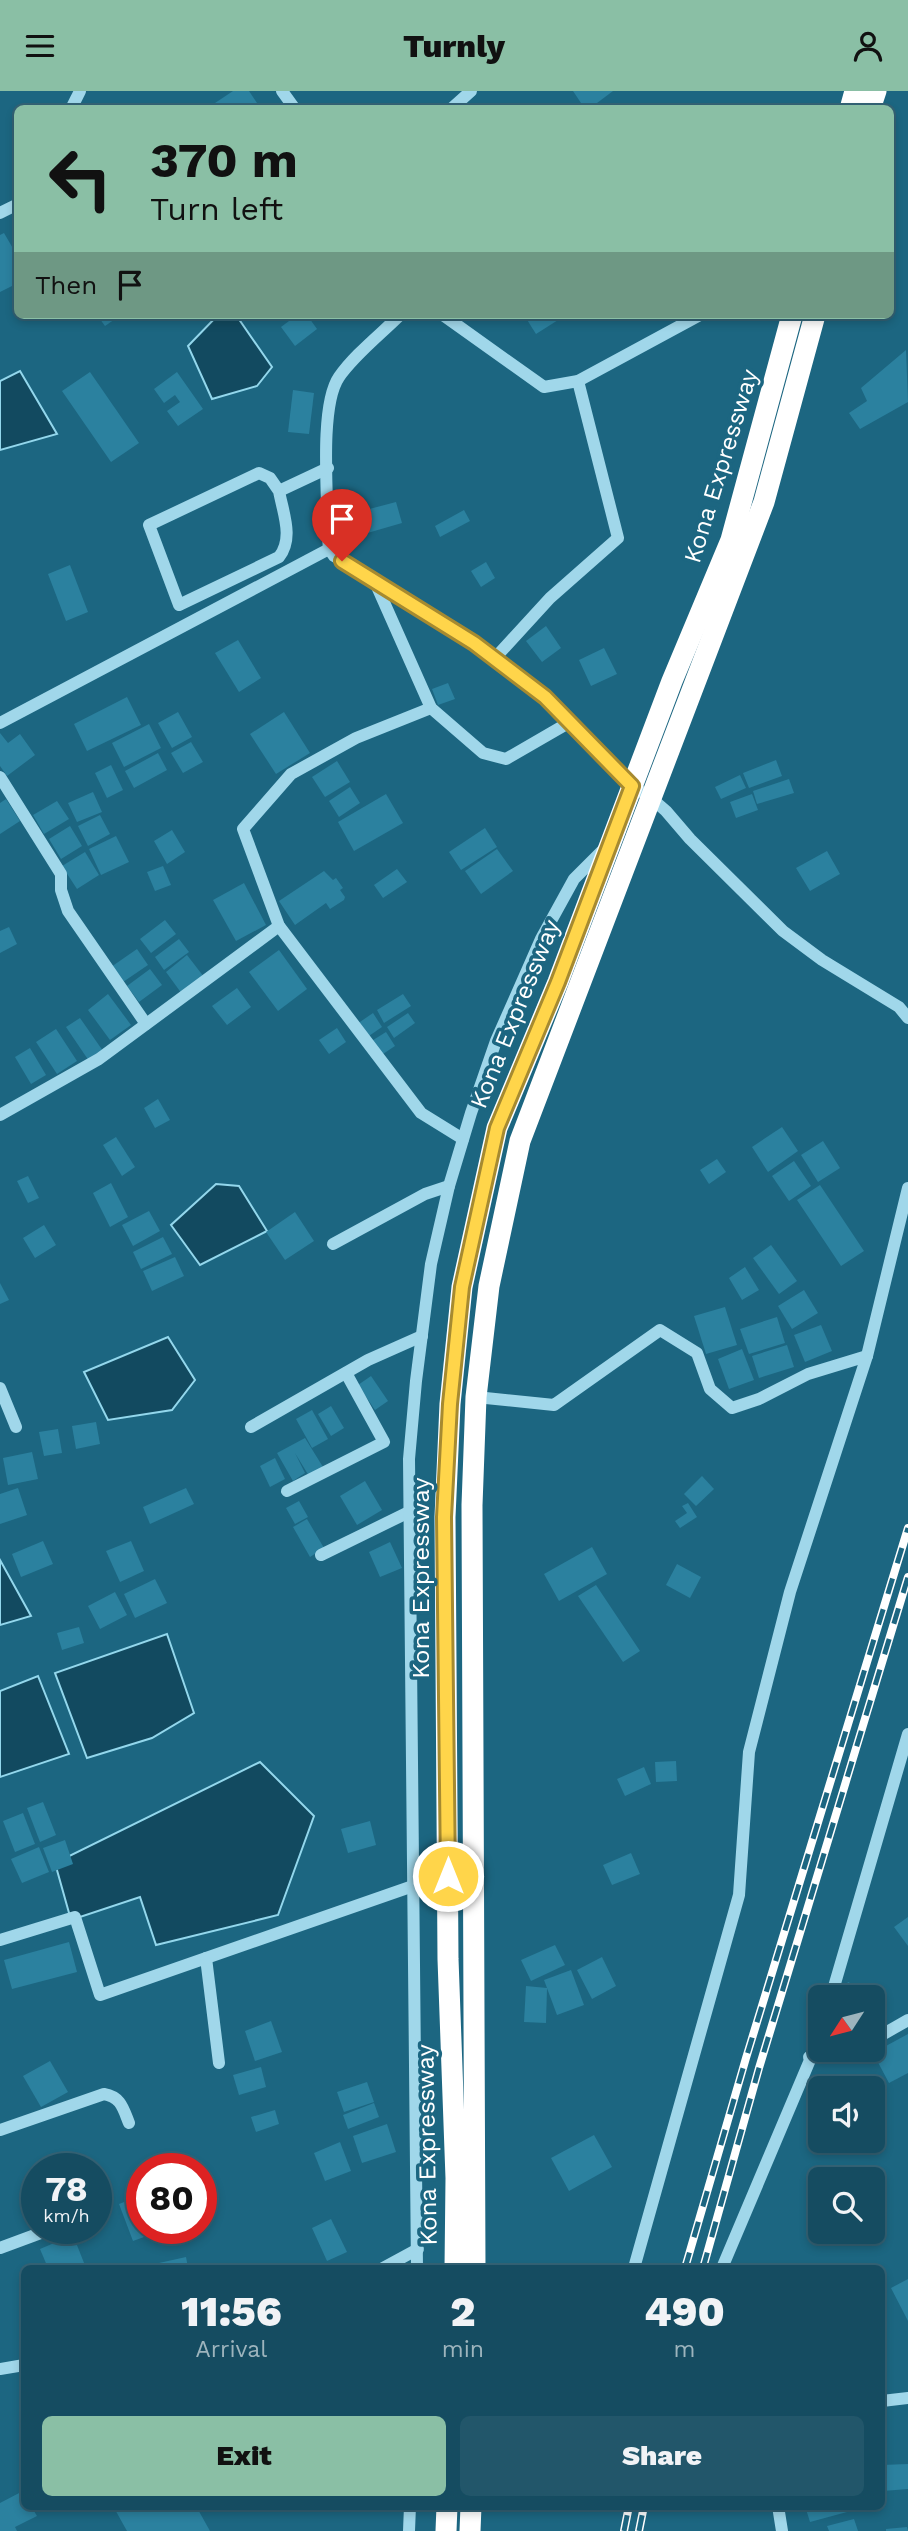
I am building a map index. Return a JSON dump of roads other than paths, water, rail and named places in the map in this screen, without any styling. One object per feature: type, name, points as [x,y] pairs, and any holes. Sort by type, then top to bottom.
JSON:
[{"type":"highway","name":"Kona Expressway","points":[[455,2265],[456,2178],[448,1959],[444,1517],[450,1404],[462,1287],[497,1128],[558,982],[632,786],[731,540],[791,319]]},
{"type":"highway","name":"Kona Expressway","points":[[475,2265],[472,1505],[476,1397],[489,1286],[520,1141],[764,502],[814,319]]},
{"type":"highway","points":[[446,2531],[447,2510]]},
{"type":"highway","points":[[470,2531],[471,2510]]},
{"type":"street","points":[[456,105],[471,91]]},
{"type":"street","points":[[396,319],[340,375],[332,390],[327,422],[330,549],[334,556],[474,643],[545,697],[632,786],[651,798],[783,931],[822,960],[899,1007],[908,1018]]},
{"type":"street","points":[[449,319],[544,387],[578,381],[693,319]]},
{"type":"street","points":[[495,658],[550,598],[618,538],[578,381]]},
{"type":"street","points":[[279,491],[328,468]]},
{"type":"street","points":[[259,473],[270,478],[279,491],[288,538],[279,557],[179,605],[149,525],[259,473]]},
{"type":"street","points":[[0,723],[330,549]]},
{"type":"street","points":[[375,582],[432,708],[483,753],[506,759],[570,722]]},
{"type":"street","points":[[432,708],[356,738],[291,774],[243,829],[279,926],[421,1113],[463,1139]]},
{"type":"street","points":[[0,777],[61,874],[61,890],[68,911],[146,1024]]},
{"type":"street","points":[[417,2265],[409,1459],[430,1264],[449,1186],[496,1041],[541,939],[575,879],[611,841]]},
{"type":"street","points":[[0,1115],[99,1059],[279,926]]},
{"type":"street","points":[[333,1244],[425,1194],[449,1186]]},
{"type":"street","points":[[635,2265],[739,1895],[749,1752],[769,1672],[790,1592],[867,1356],[908,1188]]},
{"type":"street","points":[[476,1397],[554,1405],[660,1330],[697,1353],[710,1389],[732,1408],[759,1399],[808,1374],[867,1356]]},
{"type":"street","points":[[251,1427],[368,1360],[422,1336]]},
{"type":"street","points":[[287,1491],[384,1442],[346,1373]]},
{"type":"street","points":[[0,1388],[16,1427]]},
{"type":"street","points":[[321,1555],[409,1512]]},
{"type":"street","points":[[835,1985],[908,1734]]},
{"type":"street","points":[[0,1940],[75,1917],[100,1995],[413,1886]]},
{"type":"street","points":[[206,1958],[219,2063]]},
{"type":"street","points":[[886,2033],[908,2020]]},
{"type":"street","points":[[723,2265],[808,2062]]},
{"type":"street","points":[[0,2130],[104,2094],[114,2096],[120,2101],[129,2123]]},
{"type":"street","points":[[0,2248],[21,2240]]},
{"type":"street","points":[[389,2265],[418,2249]]},
{"type":"street","points":[[0,2369],[21,2366]]},
{"type":"street","points":[[885,2401],[908,2398]]},
{"type":"street","points":[[409,2531],[410,2510]]},
{"type":"street","points":[[779,2510],[782,2531]]},
{"type":"water","points":[[214,319],[239,319],[272,367],[257,386],[212,399],[188,346]]},
{"type":"water","points":[[20,371],[57,434],[0,450],[0,381]]},
{"type":"water","points":[[216,1184],[239,1186],[267,1231],[200,1265],[171,1225]]},
{"type":"water","points":[[168,1337],[195,1380],[172,1410],[108,1420],[84,1372]]},
{"type":"water","points":[[0,1560],[31,1616],[0,1625]]},
{"type":"water","points":[[167,1634],[194,1713],[152,1738],[87,1758],[55,1673]]},
{"type":"water","points":[[38,1676],[69,1754],[0,1777],[0,1691]]},
{"type":"water","points":[[260,1762],[314,1816],[278,1915],[156,1945],[140,1897],[71,1920],[55,1863]]},
{"type":"railway","points":[[686,2265],[746,2058],[908,1528]]},
{"type":"railway","points":[[704,2265],[759,2068],[908,1577]]},
{"type":"railway","points":[[624,2531],[628,2510]]},
{"type":"railway","points":[[639,2531],[643,2510]]}]
